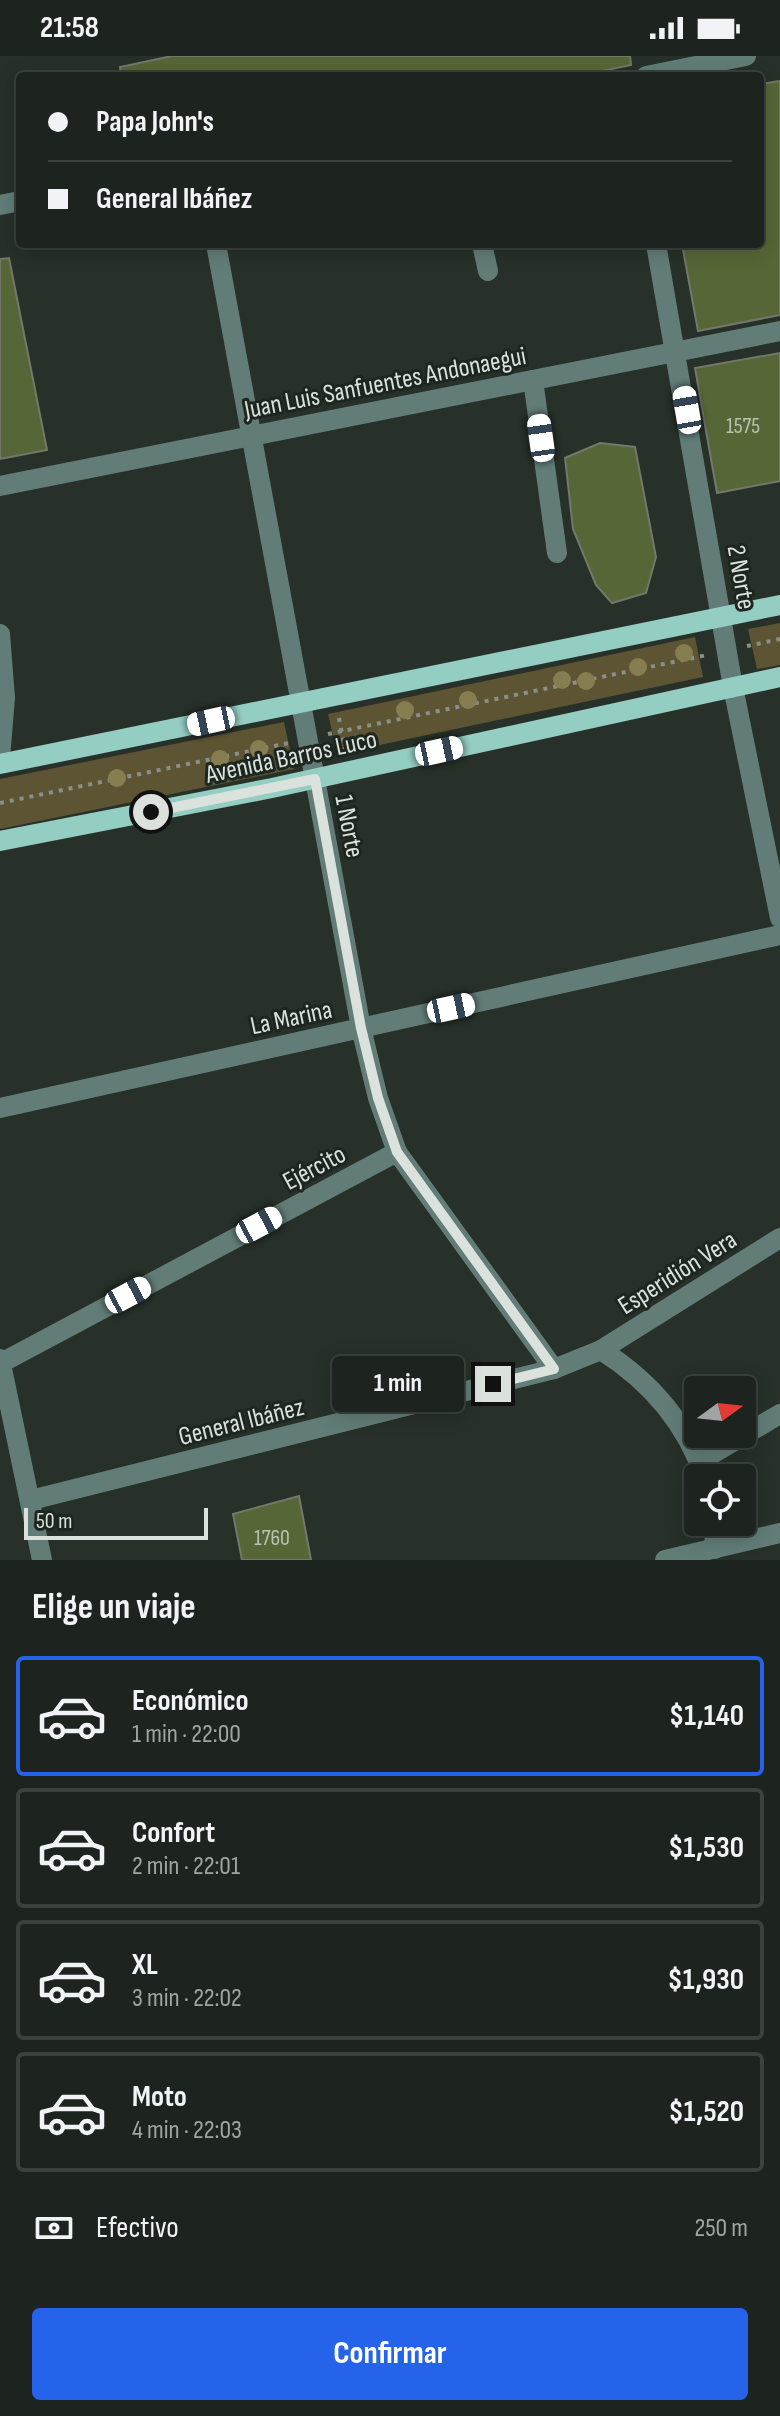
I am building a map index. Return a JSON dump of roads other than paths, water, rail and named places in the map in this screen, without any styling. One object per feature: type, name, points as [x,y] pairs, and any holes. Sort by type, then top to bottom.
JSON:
[{"type":"main road","name":"Avenida Barros Luco","points":[[0,764],[780,605]]},
{"type":"main road","name":"Avenida Barros Luco","points":[[0,841],[315,779],[780,677]]},
{"type":"street","points":[[666,72],[746,56]]},
{"type":"street","name":"1 Norte","points":[[217,248],[361,1028],[378,1098],[397,1152],[554,1369]]},
{"type":"street","points":[[483,248],[488,271]]},
{"type":"street","name":"2 Norte","points":[[657,248],[733,687],[780,918]]},
{"type":"street","name":"Juan Luis Sanfuentes Andonaegui","points":[[0,486],[780,331]]},
{"type":"street","points":[[533,380],[557,553]]},
{"type":"street","points":[[0,634],[5,698],[0,758]]},
{"type":"street","name":"La Marina","points":[[0,1108],[780,935]]},
{"type":"street","name":"Ejército","points":[[0,1361],[397,1152]]},
{"type":"street","name":"Esperidión Vera","points":[[601,1350],[780,1238]]},
{"type":"street","points":[[601,1350],[622,1363],[660,1397],[689,1439],[699,1464]]},
{"type":"street","name":"General Ibáñez","points":[[31,1500],[554,1369],[601,1350]]},
{"type":"street","points":[[0,1361],[42,1560]]},
{"type":"street","points":[[710,1464],[780,1414]]},
{"type":"street","points":[[665,1560],[780,1533]]},
{"type":"street","points":[[715,1536],[715,1549]]}]
